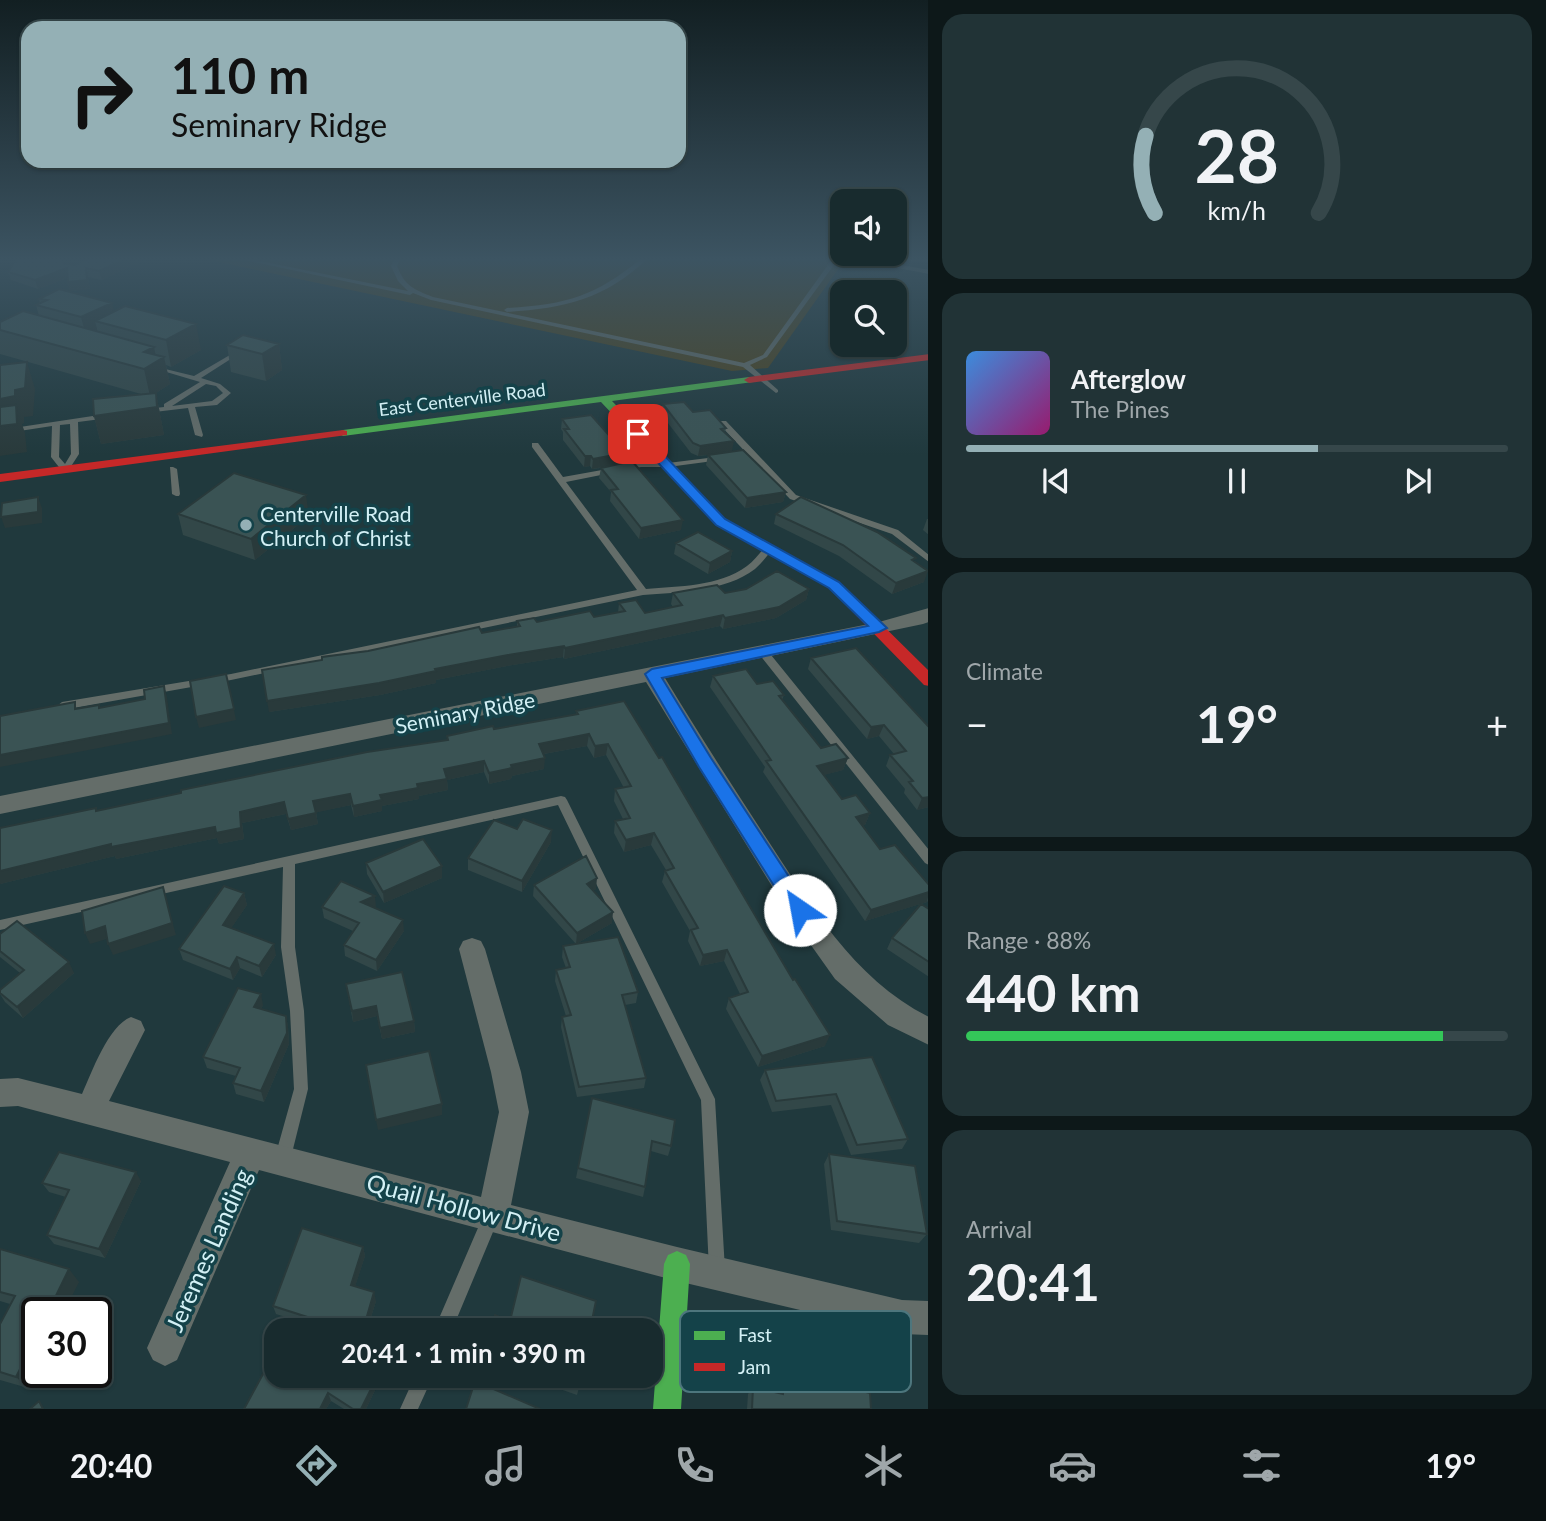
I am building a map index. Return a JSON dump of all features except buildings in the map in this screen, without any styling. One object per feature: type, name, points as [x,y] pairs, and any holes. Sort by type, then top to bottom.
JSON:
[{"type":"main road","name":"East Centerville Road","points":[[0,478],[173,469],[605,400],[928,358]]},
{"type":"main road","name":"East Centerville Road","points":[[0,492],[64,476],[347,440],[618,412],[928,371]]},
{"type":"main road","points":[[605,400],[721,522],[834,585],[928,681]]},
{"type":"main road","points":[[667,1409],[677,1264]]},
{"type":"street","name":"Seminary Ridge","points":[[0,805],[763,652],[916,620],[928,614]]},
{"type":"street","points":[[652,674],[785,887],[845,971],[898,1016],[928,1032]]},
{"type":"street","points":[[472,949],[506,1072],[514,1112],[493,1215]]},
{"type":"street","points":[[90,1111],[131,1030]]},
{"type":"street","name":"Quail Hollow Drive","points":[[0,1093],[18,1092],[677,1264],[873,1311]]},
{"type":"street","name":"Jeremes Landing","points":[[165,1348],[267,1156]]},
{"type":"lane","points":[[553,324],[745,365],[776,391]]},
{"type":"lane","points":[[745,365],[765,356],[788,324]]},
{"type":"lane","points":[[196,378],[235,354]]},
{"type":"lane","points":[[138,412],[214,403],[227,393],[218,385],[143,363]]},
{"type":"lane","points":[[164,408],[206,381]]},
{"type":"lane","points":[[191,406],[199,435]]},
{"type":"lane","points":[[0,432],[113,415]]},
{"type":"lane","points":[[64,476],[75,454],[74,421]]},
{"type":"lane","points":[[56,423],[55,457],[64,476]]},
{"type":"lane","points":[[723,424],[793,496],[895,532],[928,560]]},
{"type":"lane","points":[[534,445],[643,592]]},
{"type":"lane","points":[[740,455],[752,454]]},
{"type":"lane","points":[[562,480],[641,465],[668,465],[728,457]]},
{"type":"lane","points":[[173,469],[176,494]]},
{"type":"lane","points":[[54,708],[231,677],[643,592],[700,587],[751,568],[769,548]]},
{"type":"lane","points":[[763,652],[928,860]]},
{"type":"lane","points":[[0,925],[561,800],[708,1099],[717,1273]]},
{"type":"lane","points":[[267,1156],[300,1089],[297,1011],[288,947],[289,862]]},
{"type":"lane","points":[[448,1318],[493,1215]]},
{"type":"lane","points":[[410,1409],[419,1388]]},
{"type":"shaded area","points":[[510,324],[799,324],[768,368],[732,371]]},
{"type":"traffic: fast","points":[[343,433],[749,380]]},
{"type":"traffic: fast","points":[[605,400],[721,522],[834,585],[847,598]]},
{"type":"traffic: fast","points":[[667,1409],[677,1264]]},
{"type":"traffic: jam","points":[[749,380],[928,357]]},
{"type":"traffic: jam","points":[[0,478],[343,433]]},
{"type":"traffic: jam","points":[[847,598],[928,680]]},
{"type":"place","name":"Centerville Road Church of Christ","points":[[246,525]]},
{"type":"route","points":[[638,434],[721,522],[738,534],[834,585],[879,628],[652,674],[800,910]]}]
